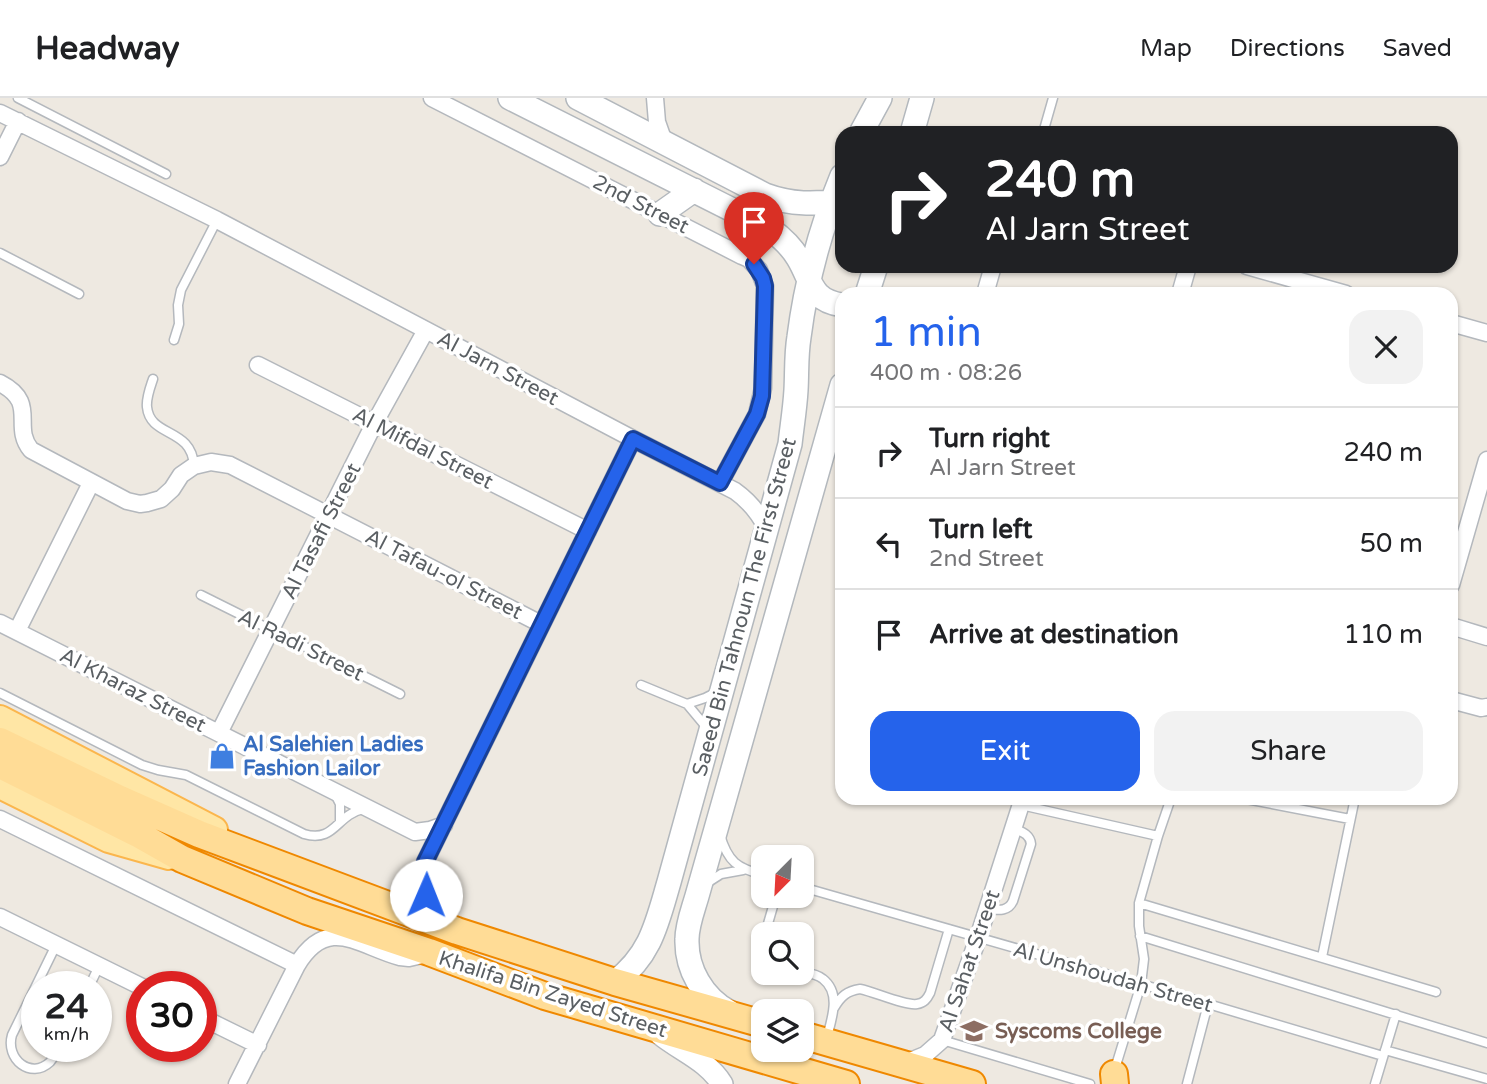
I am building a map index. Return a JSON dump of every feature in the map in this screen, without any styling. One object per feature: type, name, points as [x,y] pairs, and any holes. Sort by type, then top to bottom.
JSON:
[{"type":"highway","name":"Khalifa Bin Zayed Street","points":[[0,741],[161,817],[457,931],[615,982],[751,1020]]},
{"type":"highway","name":"Khalifa Bin Zayed Street","points":[[0,765],[182,859],[307,911],[429,952],[545,996],[826,1082]]},
{"type":"highway","points":[[814,1039],[972,1084]]},
{"type":"main road","points":[[510,98],[761,223],[787,243],[800,261],[818,296],[835,304]]},
{"type":"main road","points":[[578,98],[778,200],[804,204],[835,201]]},
{"type":"main road","points":[[865,126],[880,98]]},
{"type":"main road","points":[[915,126],[922,98]]},
{"type":"main road","points":[[660,214],[694,190]]},
{"type":"main road","name":"Saeed Bin Tahnoun The First Street","points":[[615,982],[636,963],[651,940],[710,733],[790,444],[798,339],[808,281],[835,204]]},
{"type":"main road","name":"Saeed Bin Tahnoun The First Street","points":[[735,1015],[712,1000],[702,989],[690,964],[687,937],[696,896],[835,410]]},
{"type":"main road","points":[[0,719],[202,823],[241,849]]},
{"type":"main road","points":[[0,785],[109,839],[182,859]]},
{"type":"street","name":"2nd Street","points":[[432,98],[749,259],[759,270],[765,286],[763,388],[760,405],[720,483]]},
{"type":"street","points":[[625,122],[640,113],[654,99]]},
{"type":"street","points":[[654,99],[657,122],[664,142]]},
{"type":"street","name":"Al Jarn Street","points":[[0,113],[217,220],[735,491],[751,504],[767,529]]},
{"type":"street","points":[[0,157],[18,121]]},
{"type":"street","points":[[1264,273],[1298,287]]},
{"type":"street","points":[[1458,325],[1487,333]]},
{"type":"street","name":"Al Tasafi Street","points":[[219,733],[374,424],[426,330]]},
{"type":"street","name":"Al Mifdal Street","points":[[258,365],[588,531]]},
{"type":"street","points":[[0,383],[13,391],[21,403],[23,435],[31,450],[127,500],[147,503],[161,499],[181,475],[194,466]]},
{"type":"street","points":[[457,931],[441,917],[426,895],[422,878],[425,862],[633,439]]},
{"type":"street","points":[[1458,561],[1487,460]]},
{"type":"street","name":"Al Tafau-ol Street","points":[[194,466],[211,462],[230,466],[541,624]]},
{"type":"street","points":[[17,631],[91,483]]},
{"type":"street","name":"Al Kharaz Street","points":[[0,623],[415,832]]},
{"type":"street","points":[[1458,628],[1487,637]]},
{"type":"street","points":[[1458,702],[1480,708],[1487,706]]},
{"type":"street","name":"Al Sahat Street","points":[[902,1064],[925,1055],[942,1040],[1021,805]]},
{"type":"street","points":[[0,819],[297,965]]},
{"type":"street","points":[[425,862],[415,832],[444,825]]},
{"type":"street","points":[[0,916],[126,979]]},
{"type":"street","points":[[237,1084],[303,954],[313,945],[337,937],[354,939],[400,957],[417,957],[429,952]]},
{"type":"street","points":[[217,1025],[258,1045]]},
{"type":"street","points":[[653,1028],[680,1049],[703,1062],[722,1084]]},
{"type":"lane","points":[[18,98],[166,174]]},
{"type":"lane","points":[[1045,126],[1053,98]]},
{"type":"lane","points":[[174,340],[179,324],[178,304],[181,290],[217,220]]},
{"type":"lane","points":[[0,253],[79,294]]},
{"type":"lane","points":[[153,379],[147,403],[149,417],[154,424],[184,442],[193,455],[194,466]]},
{"type":"lane","name":"Al Radi Street","points":[[201,595],[400,694]]},
{"type":"lane","points":[[641,685],[687,704],[710,733]]},
{"type":"lane","points":[[687,704],[722,690]]},
{"type":"lane","points":[[0,693],[142,765],[186,775],[304,834],[325,835],[351,813],[369,809]]},
{"type":"lane","points":[[331,790],[340,804],[340,821]]},
{"type":"lane","points":[[1034,805],[1158,836]]},
{"type":"lane","points":[[942,1040],[1106,1081],[1141,984],[1144,959],[1139,903],[1169,805]]},
{"type":"lane","points":[[1277,805],[1350,819]]},
{"type":"lane","points":[[1322,957],[1353,805]]},
{"type":"lane","points":[[718,823],[719,834],[728,855],[735,864],[751,872]]},
{"type":"lane","points":[[696,896],[703,887],[721,874],[743,870]]},
{"type":"lane","name":"Al Unshoudah Street","points":[[814,890],[1208,1004],[1487,1079]]},
{"type":"lane","points":[[1139,903],[1436,992]]},
{"type":"lane","points":[[814,1039],[845,993],[852,990],[860,989],[909,1004],[922,1003],[927,999],[949,929]]},
{"type":"lane","points":[[1140,936],[1487,1043]]},
{"type":"lane","points":[[43,971],[56,944]]},
{"type":"lane","points":[[97,971],[99,966]]},
{"type":"lane","points":[[814,975],[826,982],[832,994],[834,1008]]},
{"type":"lane","points":[[1187,1084],[1208,1004]]},
{"type":"lane","points":[[1375,1084],[1396,1014]]},
{"type":"lane","points":[[21,1016],[10,1046],[14,1058],[29,1068],[50,1062]]},
{"type":"place","name":"Al Salehien Ladies Fashion Lailor","points":[[222,756]]},
{"type":"place","name":"Syscoms College","points":[[974,1031]]},
{"type":"route","points":[[426,895],[422,878],[425,862],[633,439],[720,483],[757,414],[763,388],[765,286],[754,264]]}]
